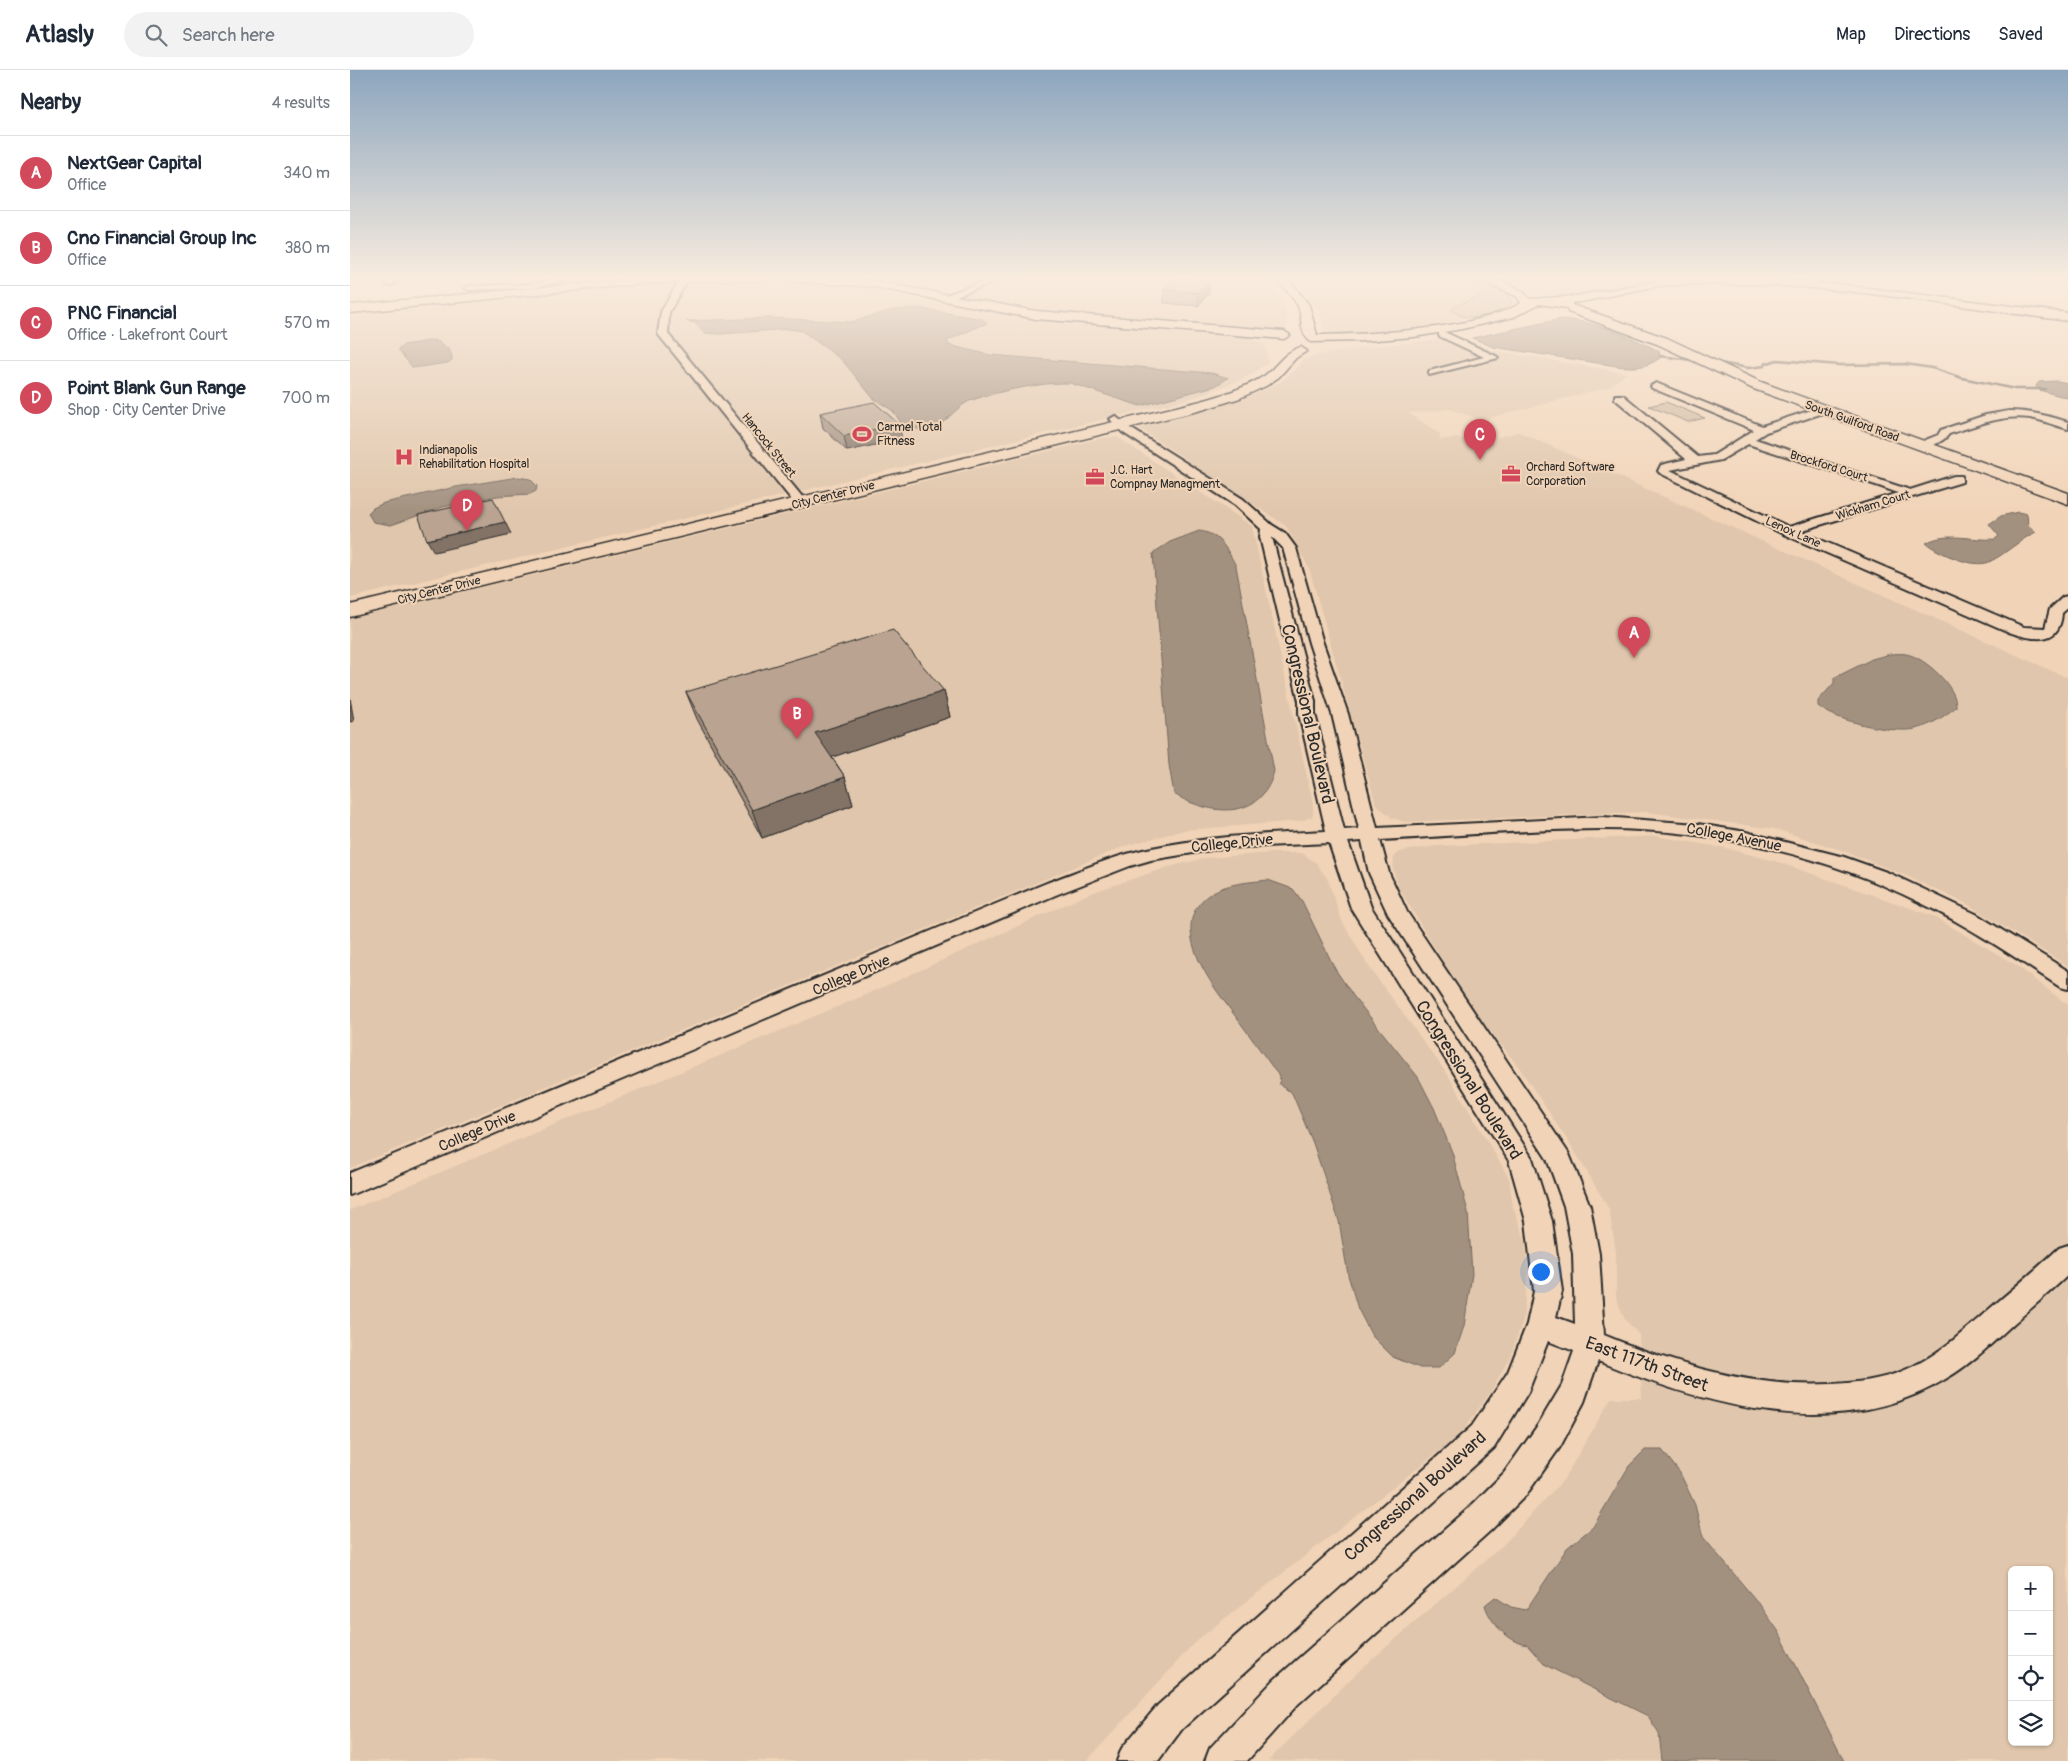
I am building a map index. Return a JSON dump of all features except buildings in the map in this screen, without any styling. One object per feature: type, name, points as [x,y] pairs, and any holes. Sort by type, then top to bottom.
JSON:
[{"type":"street","name":"Hancock Street","points":[[680,355],[797,499]]},
{"type":"street","name":"City Center Drive","points":[[1119,422],[1231,387],[1264,370],[1272,361],[1272,355]]},
{"type":"street","name":"City Center Drive","points":[[350,611],[797,499],[1235,395],[1279,371],[1290,355]]},
{"type":"street","points":[[1432,373],[1493,358],[1486,355]]},
{"type":"street","name":"South Guilford Road","points":[[1690,355],[1735,377],[1822,410],[2068,498]]},
{"type":"street","name":"Brockford Court","points":[[1656,386],[1762,431],[1854,461]]},
{"type":"street","points":[[1619,398],[1695,461]]},
{"type":"street","name":"Lenox Lane","points":[[1822,410],[1762,431],[1717,458],[1668,465],[1664,471],[1788,531],[2014,629],[2035,633],[2050,630],[2054,626],[2055,612],[2068,600]]},
{"type":"street","points":[[1919,445],[1942,437],[1945,432],[1999,416],[2017,414],[2032,416],[2068,426]]},
{"type":"street","name":"Congressional Boulevard","points":[[1119,422],[1239,502],[1268,528],[1280,536],[1289,548],[1316,643],[1340,714],[1379,873],[1398,914],[1557,1154],[1577,1206],[1586,1254],[1590,1344],[1574,1392],[1549,1436],[1515,1484],[1479,1520],[1286,1692],[1224,1761]]},
{"type":"street","name":"Brockford Court","points":[[1747,440],[1883,483],[1910,494]]},
{"type":"street","name":"Wickham Court","points":[[1788,531],[1958,479]]},
{"type":"street","name":"City Center Drive","points":[[350,600],[797,499]]},
{"type":"street","name":"Congressional Boulevard","points":[[1135,1761],[1170,1717],[1483,1437],[1518,1382],[1541,1324],[1548,1291],[1540,1230],[1520,1158],[1361,908],[1336,835],[1307,714],[1307,701],[1266,537],[1268,528]]},
{"type":"street","name":"College Avenue","points":[[1369,834],[1603,823],[1693,828],[1768,841],[1857,869],[1933,901],[2004,939],[2068,981]]},
{"type":"street","name":"College Drive","points":[[350,1184],[1051,889],[1124,861],[1160,852],[1223,842],[1369,834]]},
{"type":"street","name":"East 117th Street","points":[[1541,1324],[1675,1378],[1770,1400],[1821,1401],[1864,1396],[1900,1386],[1926,1375],[1958,1356],[2064,1267]]},
{"type":"shaded area","points":[[350,355],[1267,355],[1268,363],[1244,379],[1193,398],[350,598]]},
{"type":"shaded area","points":[[402,355],[452,356],[452,360],[448,363],[413,368]]},
{"type":"shaded area","points":[[835,355],[990,355],[1212,373],[1228,378],[1215,386],[1140,406],[1070,383],[1021,388],[972,400],[965,403],[938,426],[922,430],[902,424],[893,411],[873,398],[842,360]]},
{"type":"shaded area","points":[[1519,355],[1627,373],[1609,387],[1481,420],[1450,409],[1408,413],[1440,434],[1440,440],[1458,438],[1494,442],[1498,437],[1519,432],[2068,678],[2068,966],[1967,904],[1902,874],[1841,850],[1775,829],[1647,812],[1405,822],[1392,818],[1376,804],[1309,568],[1286,526],[1139,428],[1211,409],[1250,396],[1279,383],[1299,366],[1302,361],[1314,356]]},
{"type":"shaded area","points":[[1545,355],[1660,355],[1660,358],[1650,364],[1629,367]]},
{"type":"shaded area","points":[[2057,381],[2068,383],[2068,398],[2039,390],[2036,386],[2039,382]]},
{"type":"shaded area","points":[[1666,402],[1705,418],[1688,422],[1649,406]]},
{"type":"shaded area","points":[[1117,437],[1252,526],[1313,803],[1313,816],[1301,821],[1184,830],[1125,846],[350,1168],[350,619],[1103,438]]},
{"type":"shaded area","points":[[518,477],[530,479],[537,486],[536,491],[530,494],[497,496],[443,507],[391,525],[373,522],[368,513],[373,508],[384,503],[456,487]]},
{"type":"shaded area","points":[[2018,512],[2027,514],[2028,525],[2036,532],[1989,562],[1982,564],[1956,559],[1926,543],[1934,539],[1951,537],[1995,539],[1999,536],[1989,524],[2001,516]]},
{"type":"shaded area","points":[[1199,531],[1206,532],[1217,538],[1226,548],[1236,566],[1274,771],[1268,787],[1258,799],[1247,806],[1233,809],[1218,810],[1203,807],[1174,794],[1169,765],[1153,553],[1170,542]]},
{"type":"shaded area","points":[[1890,654],[1914,656],[1931,667],[1952,691],[1956,707],[1932,723],[1915,729],[1893,730],[1837,717],[1818,706],[1818,701],[1834,683],[1834,678],[1872,659]]},
{"type":"shaded area","points":[[1656,836],[1725,848],[1778,862],[1933,916],[2016,965],[2068,1005],[2068,1761],[1268,1761],[1359,1671],[1504,1544],[1564,1479],[1611,1398],[1642,1398],[1639,1335],[1624,1318],[1616,1297],[1616,1252],[1609,1209],[1574,1150],[1518,1066],[1469,1005],[1398,887],[1393,869],[1394,856],[1402,851],[1437,846]]},
{"type":"shaded area","points":[[1271,853],[1302,853],[1316,863],[1327,878],[1342,921],[1367,964],[1448,1075],[1509,1178],[1513,1207],[1525,1239],[1528,1270],[1523,1320],[1511,1355],[1492,1390],[1460,1435],[1196,1641],[1087,1761],[350,1761],[350,1210],[863,996],[1091,893],[1165,868],[1205,858]]},
{"type":"shaded area","points":[[1268,880],[1293,889],[1302,901],[1335,969],[1354,997],[1418,1077],[1434,1108],[1452,1152],[1468,1212],[1472,1274],[1464,1326],[1455,1353],[1439,1368],[1420,1368],[1393,1357],[1372,1336],[1358,1309],[1348,1275],[1339,1221],[1313,1143],[1292,1093],[1280,1085],[1279,1076],[1218,992],[1197,957],[1192,939],[1191,921],[1198,905],[1219,889],[1240,883]]},
{"type":"shaded area","points":[[1645,1450],[1662,1450],[1680,1473],[1695,1505],[1703,1537],[1760,1605],[1779,1632],[1844,1761],[1662,1761],[1659,1733],[1648,1716],[1545,1665],[1527,1645],[1507,1636],[1491,1618],[1485,1605],[1495,1597],[1511,1607],[1526,1610],[1567,1548],[1593,1527],[1629,1466]]},
{"type":"waterway","points":[[1660,356],[1691,360]]},
{"type":"waterway","points":[[1715,362],[1748,368],[1765,366],[1765,364],[1777,360],[1840,365],[1905,364],[1932,368],[1962,378],[2015,389],[2045,389]]},
{"type":"place","name":"Carmel Total Fitness","points":[[862,434]]},
{"type":"place","name":"Indianapolis Rehabilitation Hospital","points":[[404,457]]},
{"type":"place","name":"PNC Financial","points":[[1480,460]]},
{"type":"place","name":"Orchard Software Corporation","points":[[1511,474]]},
{"type":"place","name":"J.C. Hart Compnay Managment","points":[[1095,477]]},
{"type":"place","name":"Point Blank Gun Range","points":[[467,531]]},
{"type":"place","name":"NextGear Capital","points":[[1634,658]]},
{"type":"place","name":"Cno Financial Group Inc","points":[[797,739]]}]
